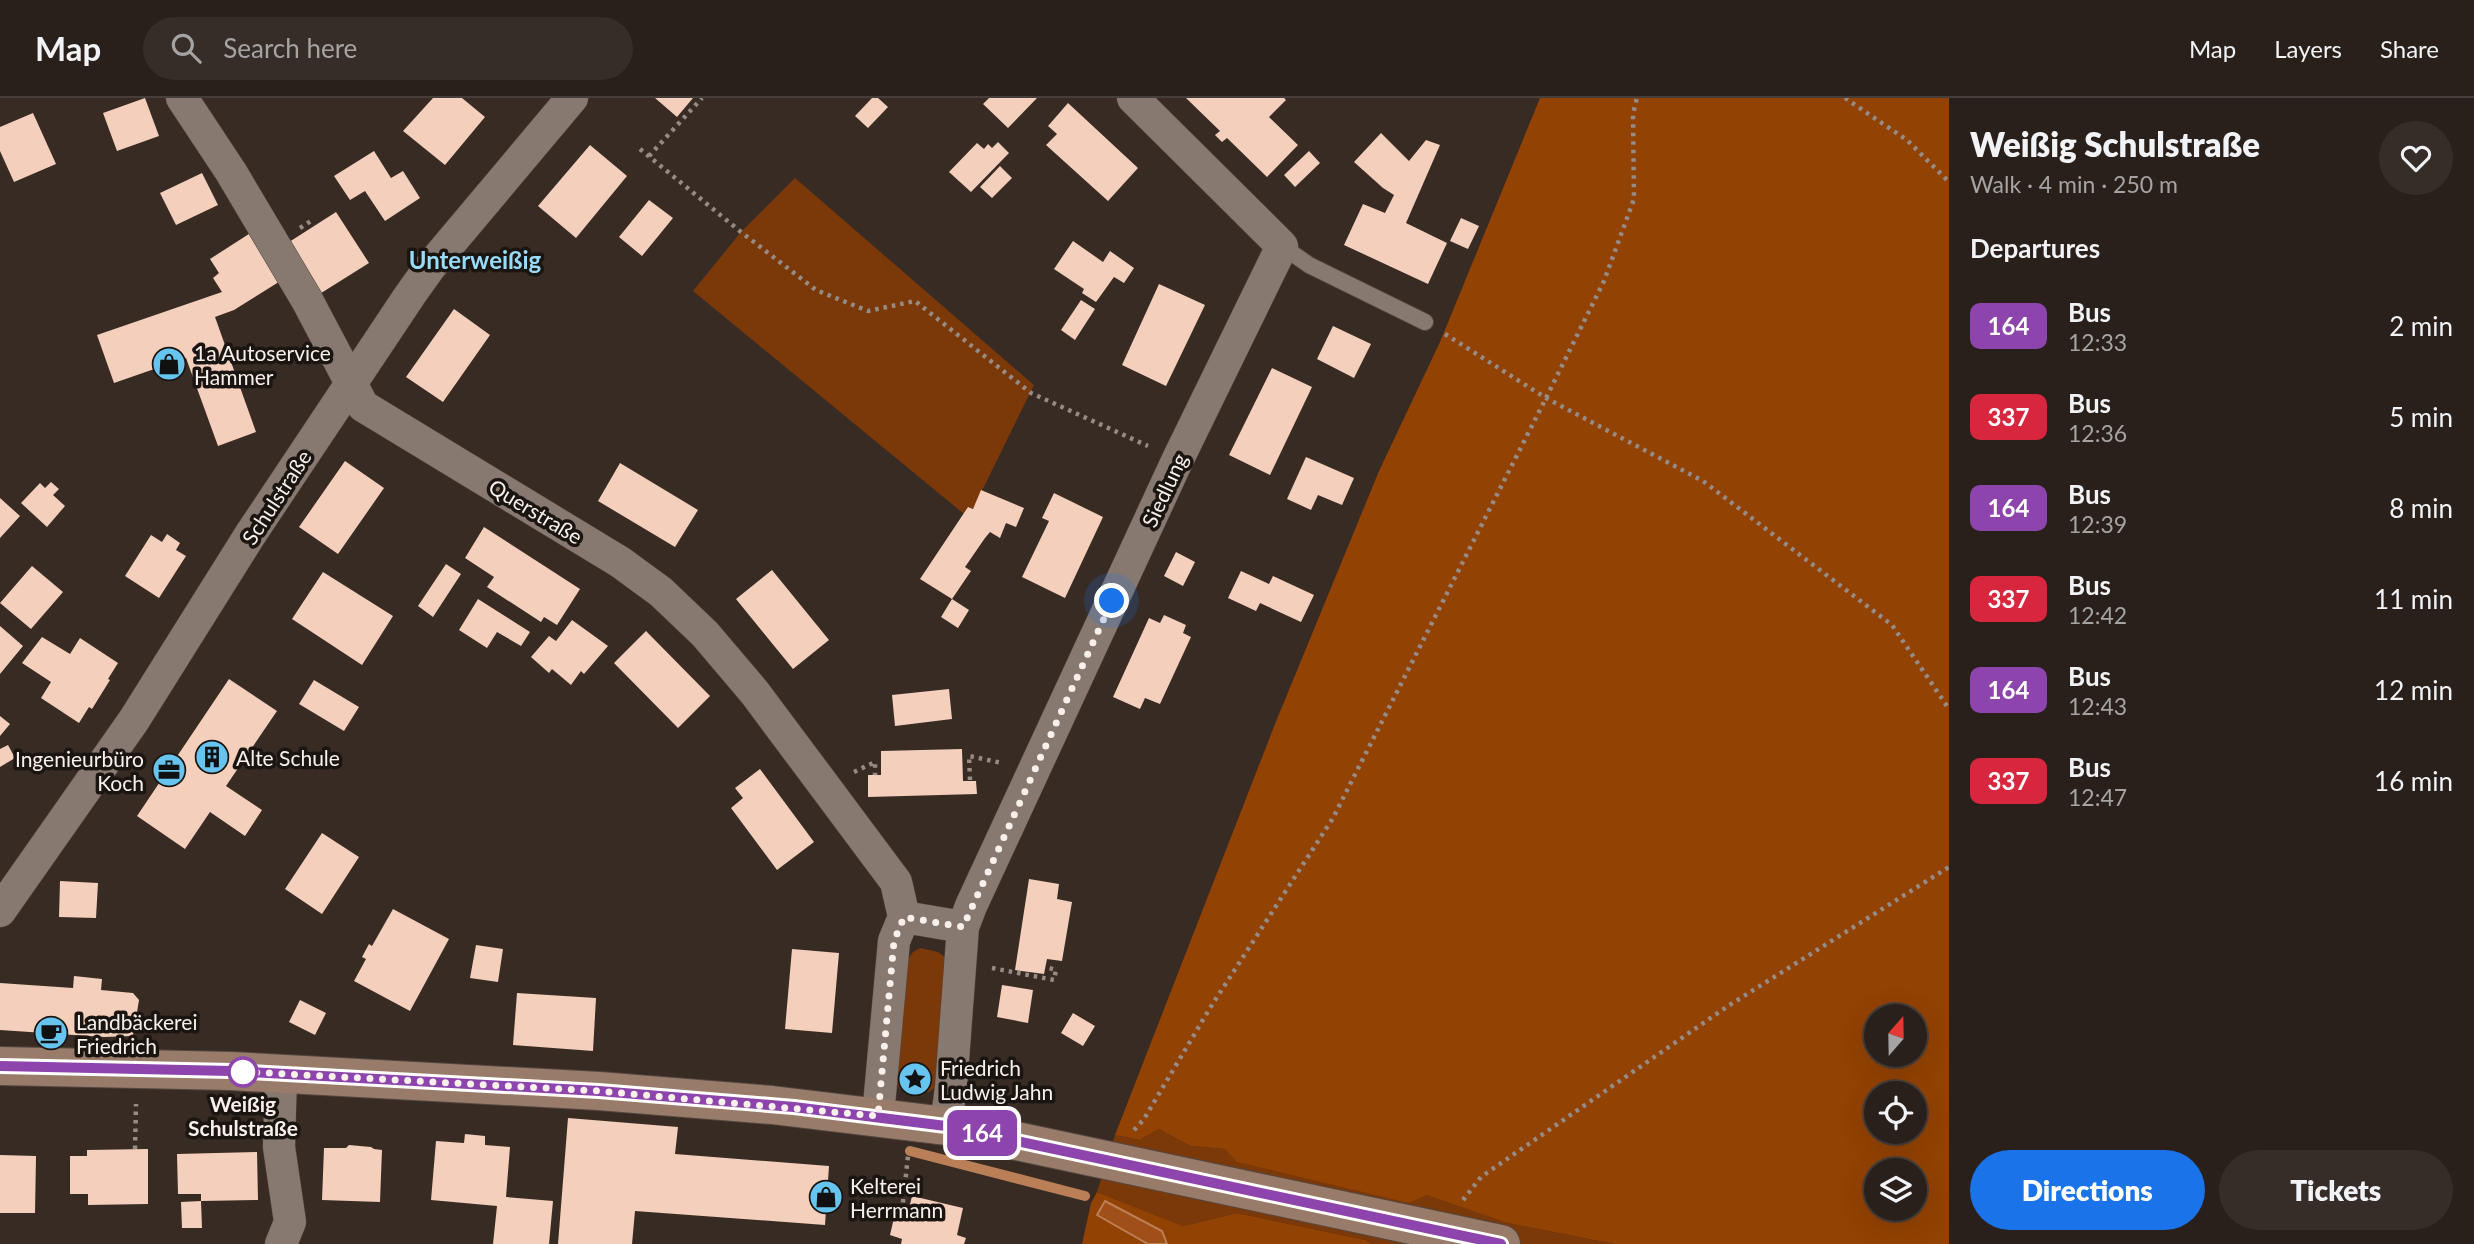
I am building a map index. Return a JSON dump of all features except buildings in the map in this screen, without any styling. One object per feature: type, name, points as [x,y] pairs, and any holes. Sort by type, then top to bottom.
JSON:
[{"type":"street","name":"Querstraße","points":[[182,98],[231,172],[353,382],[363,406],[620,562],[661,592],[696,625],[755,693],[896,882],[904,917]]},
{"type":"street","name":"Schulstraße","points":[[2,904],[134,720],[250,535],[430,267],[572,98]]},
{"type":"street","points":[[1133,98],[1282,246]]},
{"type":"street","name":"Siedlung","points":[[946,1126],[963,927],[971,906],[1178,459],[1282,246]]},
{"type":"street","points":[[878,1116],[894,941],[904,917],[963,927]]},
{"type":"street","points":[[0,1066],[281,1074],[599,1091],[878,1116],[1127,1149],[1438,1232],[1501,1244]]},
{"type":"street","points":[[281,1074],[279,1147],[290,1222],[281,1244]]},
{"type":"lane","points":[[1282,246],[1309,265],[1425,322]]},
{"type":"path","points":[[649,156],[702,98]]},
{"type":"path","points":[[1127,1149],[1210,1008],[1333,818],[1604,281],[1634,199],[1633,114],[1637,98]]},
{"type":"path","points":[[1845,98],[1907,140],[1949,183]]},
{"type":"path","points":[[640,149],[816,290],[869,311],[915,301],[1031,393],[1178,459]]},
{"type":"path","points":[[1425,322],[1546,398],[1703,481],[1892,625],[1949,709]]},
{"type":"path","points":[[970,780],[969,756],[1009,765]]},
{"type":"path","points":[[845,776],[875,762],[875,775]]},
{"type":"path","points":[[159,765],[169,770]]},
{"type":"path","points":[[1438,1232],[1481,1177],[1728,1006],[1949,867]]},
{"type":"path","points":[[979,966],[1054,980],[1056,970],[1046,967]]},
{"type":"path","points":[[135,1093],[135,1149]]},
{"type":"path","points":[[902,1211],[907,1156]]},
{"type":"shaded area","points":[[1540,98],[1949,98],[1949,1244],[1614,1244],[1507,1223],[1426,1195],[1409,1203],[1237,1162],[1225,1149],[1190,1146],[1159,1129],[1140,1140],[1115,1135],[1275,724],[1379,471],[1440,342]]},
{"type":"shaded area","points":[[795,178],[1034,385],[973,509],[968,507],[964,514],[693,291],[741,232]]},
{"type":"shaded area","points":[[920,948],[938,952],[946,958],[937,1086],[929,1092],[900,1089],[896,1082],[908,959]]},
{"type":"shaded area","points":[[1159,1129],[1190,1146],[1225,1149],[1426,1195],[1507,1223],[1614,1244],[1371,1244],[1366,1240],[1237,1213],[1183,1226],[1097,1192],[1115,1135],[1140,1140]]},
{"type":"shaded area","points":[[1097,1192],[1183,1226],[1237,1213],[1366,1240],[1371,1244],[1082,1244],[1091,1203]]},
{"type":"shaded area","points":[[1105,1201],[1162,1231],[1167,1244],[1148,1244],[1097,1215]]},
{"type":"waterway","points":[[910,1151],[1085,1196]]},
{"type":"bus line","name":"164","points":[[0,1066],[231,1071],[599,1091],[736,1101],[878,1116],[946,1126],[1501,1244]]},
{"type":"place","name":"1a Autoservice Hammer","points":[[169,364]]},
{"type":"place","name":"Alte Schule","points":[[212,757]]},
{"type":"place","name":"Ingenieurbüro Koch","points":[[169,770]]},
{"type":"place","name":"Landbäckerei Friedrich","points":[[51,1033]]},
{"type":"place","name":"Weißig Schulstraße","points":[[243,1072]]},
{"type":"place","name":"Friedrich Ludwig Jahn","points":[[915,1079]]},
{"type":"place","name":"Kelterei Herrmann","points":[[826,1197]]},
{"type":"district","name":"Unterweißig","points":[[475,259]]},
{"type":"route","points":[[243,1072],[231,1071],[599,1091],[736,1101],[878,1116],[894,941],[904,917],[963,927],[1112,601]]}]
